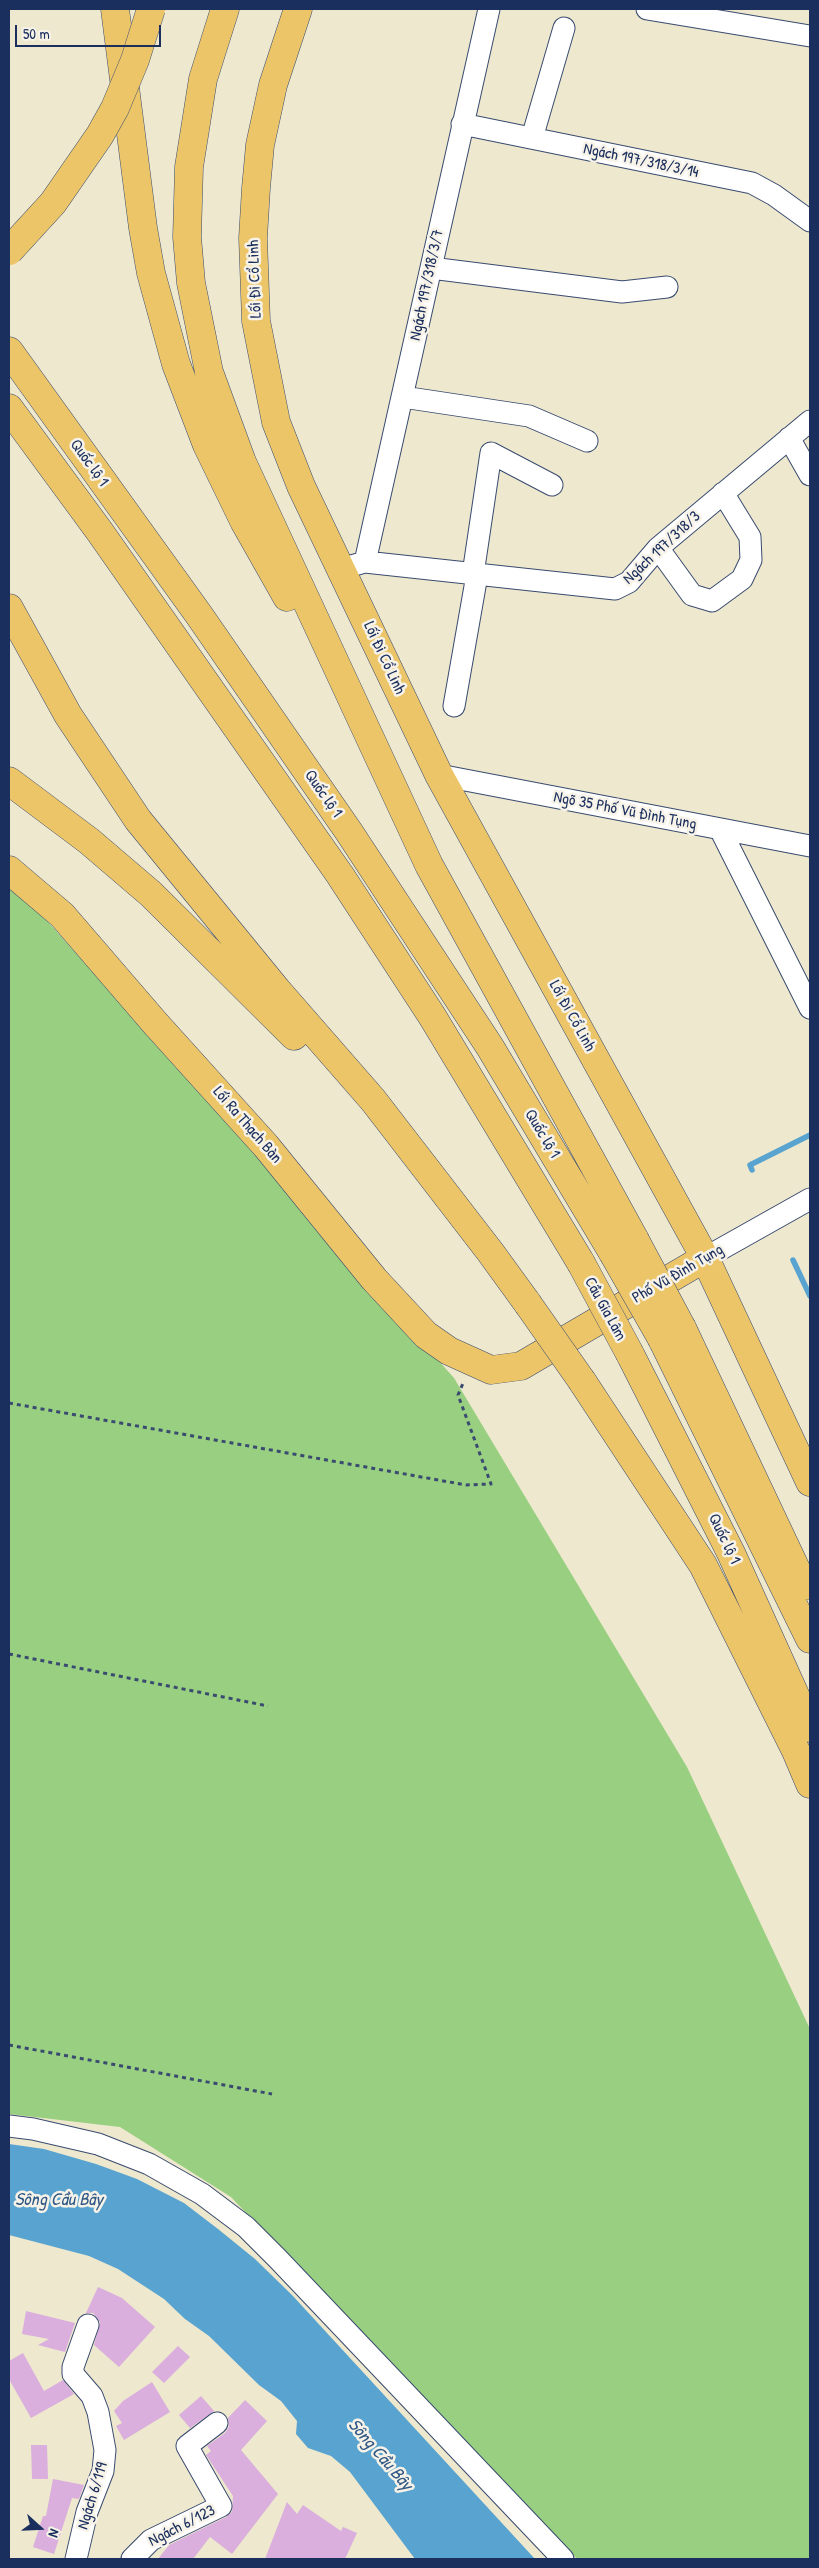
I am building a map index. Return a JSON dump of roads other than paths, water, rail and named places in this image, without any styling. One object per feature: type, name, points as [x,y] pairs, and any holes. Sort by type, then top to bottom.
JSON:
[{"type":"main road","points":[[115,9],[142,228],[151,273],[176,364],[207,445],[244,521],[393,783]]},
{"type":"main road","points":[[9,251],[53,203],[80,167],[100,135],[129,76],[151,9]]},
{"type":"main road","points":[[225,9],[203,79],[189,167],[187,236],[198,324],[209,372],[242,462],[393,783],[429,865],[624,1246],[672,1333],[810,1598]]},
{"type":"main road","name":"Lối Đi Cổ Linh","points":[[298,9],[273,86],[260,145],[253,238],[256,321],[276,422],[301,486],[353,566],[440,775],[705,1258],[810,1482]]},
{"type":"main road","name":"Quốc lộ 1","points":[[9,351],[199,615],[349,832],[490,1047],[624,1246]]},
{"type":"main road","name":"Quốc lộ 1","points":[[9,408],[100,532],[340,875],[432,1016],[581,1263]]},
{"type":"main road","points":[[9,608],[68,715],[138,820],[277,990],[373,1100],[491,1252],[582,1382],[703,1565],[796,1751],[810,1784]]},
{"type":"main road","points":[[9,781],[89,841],[151,894],[344,1087],[491,1252]]},
{"type":"main road","name":"Lối Ra Thạch Bàn","points":[[9,870],[62,915],[155,1023],[260,1139],[374,1278],[426,1334],[449,1351],[482,1366]]},
{"type":"main road","name":"Phố Vũ Đình Tụng","points":[[482,1366],[521,1366],[705,1258]]},
{"type":"main road","name":"Cầu Gia Lâm","points":[[581,1263],[630,1354]]},
{"type":"main road","name":"Quốc lộ 1","points":[[672,1333],[810,1639]]},
{"type":"main road","name":"Quốc lộ 1","points":[[630,1354],[731,1553],[810,1728]]},
{"type":"street","name":"Ngách 197/318/3/7","points":[[353,566],[403,397],[488,9]]},
{"type":"street","points":[[647,9],[810,36]]},
{"type":"street","points":[[532,138],[564,28]]},
{"type":"street","name":"Ngách 197/318/3/14","points":[[462,124],[752,184],[774,195],[810,220]]},
{"type":"street","points":[[431,268],[622,292],[667,287]]},
{"type":"street","points":[[403,397],[529,416],[587,441]]},
{"type":"street","name":"Ngách 197/318/3","points":[[353,566],[475,574],[615,589],[629,582],[658,548],[810,421]]},
{"type":"street","points":[[789,438],[810,475]]},
{"type":"street","points":[[454,706],[475,574],[491,453],[552,485]]},
{"type":"street","points":[[658,548],[692,595],[712,601],[742,579],[751,560],[750,537],[723,493]]},
{"type":"street","name":"Ngõ 35 Phố Vũ Đình Tụng","points":[[440,775],[810,846]]},
{"type":"street","points":[[720,829],[809,1003]]},
{"type":"street","name":"Phố Vũ Đình Tụng","points":[[705,1258],[810,1199]]},
{"type":"street","points":[[9,2126],[33,2129],[98,2144],[149,2164],[202,2194],[246,2227],[278,2258],[563,2559]]},
{"type":"street","name":"Ngách 6/119","points":[[76,2559],[88,2512],[103,2471],[105,2450],[98,2412],[92,2396],[73,2374],[73,2366],[88,2325]]},
{"type":"street","name":"Ngách 6/123","points":[[132,2559],[151,2540],[221,2506],[187,2446],[217,2423]]},
{"type":"water","name":"Sông Cầu Bây","points":[[9,2144],[44,2149],[96,2164],[137,2179],[184,2203],[218,2229],[255,2259],[292,2295],[535,2559],[415,2559],[350,2472],[331,2456],[308,2448],[296,2434],[297,2421],[281,2401],[259,2385],[209,2336],[185,2319],[164,2299],[118,2269],[89,2256],[9,2235]]},
{"type":"waterway","points":[[752,1170],[750,1165],[810,1135]]},
{"type":"waterway","points":[[793,1260],[810,1296]]}]
